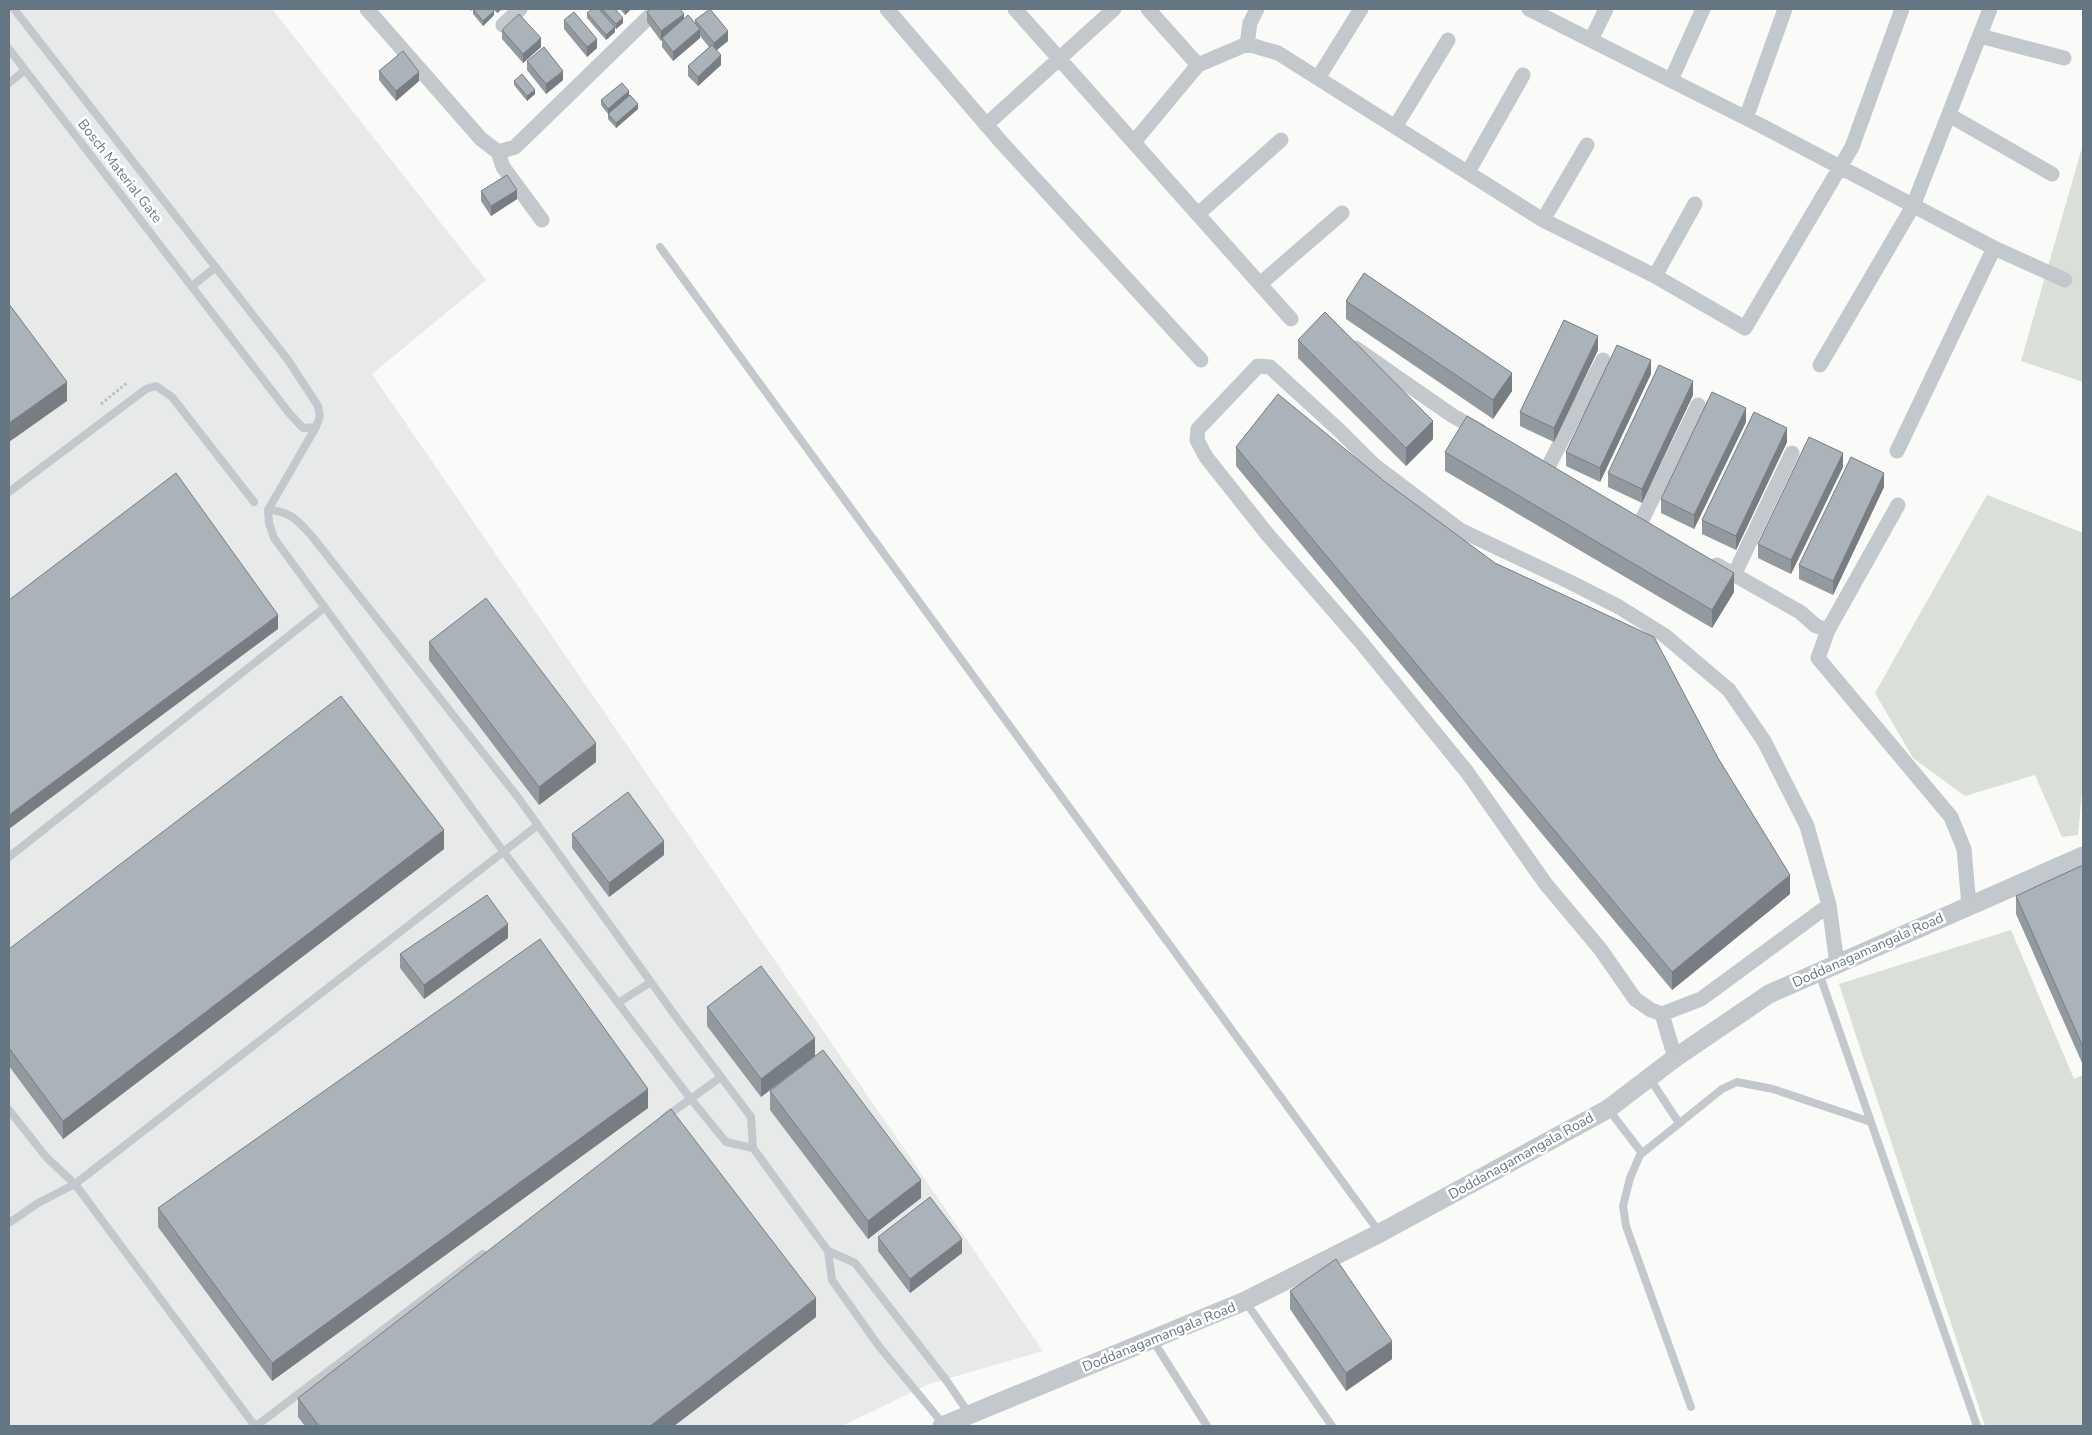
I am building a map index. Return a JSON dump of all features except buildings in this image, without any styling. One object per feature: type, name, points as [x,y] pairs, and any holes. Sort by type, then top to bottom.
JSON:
[{"type":"street","points":[[367,9],[481,139],[498,152],[503,167],[542,220]]},
{"type":"street","points":[[503,25],[520,9]]},
{"type":"street","points":[[498,152],[515,147],[657,9]]},
{"type":"street","points":[[887,9],[986,125],[1201,360]]},
{"type":"street","points":[[1015,9],[1291,319]]},
{"type":"street","points":[[986,125],[1114,9]]},
{"type":"street","points":[[1148,9],[1198,65]]},
{"type":"street","points":[[1247,44],[1250,23],[1258,9]]},
{"type":"street","points":[[1318,78],[1361,9]]},
{"type":"street","points":[[1529,9],[1746,118],[1994,248],[2064,280]]},
{"type":"street","points":[[1591,40],[1606,9]]},
{"type":"street","points":[[1671,80],[1703,9]]},
{"type":"street","points":[[1746,118],[1786,9]]},
{"type":"street","points":[[1134,142],[1198,65],[1247,44],[1278,53],[1543,220],[1655,276],[1745,328],[1852,147],[1902,9]]},
{"type":"street","points":[[1820,365],[1913,206],[1990,9]]},
{"type":"street","points":[[1980,36],[2064,58]]},
{"type":"street","points":[[1395,127],[1448,40]]},
{"type":"street","points":[[1468,172],[1523,75]]},
{"type":"street","points":[[1949,115],[2052,174]]},
{"type":"street","points":[[1198,214],[1281,140]]},
{"type":"street","points":[[1543,220],[1587,145]]},
{"type":"street","points":[[1655,276],[1695,204]]},
{"type":"street","points":[[1260,284],[1342,213]]},
{"type":"street","points":[[1897,451],[1994,248]]},
{"type":"street","points":[[1346,341],[1453,416],[1496,440]]},
{"type":"street","points":[[1530,460],[1552,472],[1603,360]]},
{"type":"street","points":[[1829,905],[1701,999],[1662,1014],[1651,1010],[1635,999],[1601,950],[1545,883],[1467,772],[1361,642],[1268,535],[1206,457],[1197,440],[1198,428],[1258,366],[1270,367],[1374,465],[1460,530],[1572,582],[1619,607],[1664,635],[1729,690],[1764,741],[1807,826],[1829,905],[1837,964]]},
{"type":"street","points":[[1658,531],[1636,519],[1698,405]]},
{"type":"street","points":[[1734,575],[1792,454]]},
{"type":"street","points":[[1898,505],[1828,630],[1818,658],[1950,817],[1964,849],[1969,906]]},
{"type":"street","points":[[1700,556],[1800,612],[1816,626],[1828,630]]},
{"type":"street","name":"Doddanagamangala Road","points":[[944,1426],[1245,1301],[1380,1233],[1608,1108],[1675,1058],[1770,994],[2083,856]]},
{"type":"street","points":[[1662,1014],[1675,1058]]},
{"type":"lane","points":[[14,9],[288,360],[318,406],[320,416],[316,427],[268,510],[269,523],[274,538],[503,851],[690,1098],[726,1142],[753,1148]]},
{"type":"lane","name":"Bosch Material Gate","points":[[9,49],[289,413],[303,428],[316,427]]},
{"type":"lane","points":[[9,83],[26,70]]},
{"type":"lane","points":[[660,247],[1380,1233]]},
{"type":"lane","points":[[192,286],[216,267]]},
{"type":"lane","points":[[9,492],[146,389],[156,386],[172,397],[254,502]]},
{"type":"lane","points":[[268,510],[281,511],[295,519],[311,535],[517,796],[751,1117],[753,1148],[828,1251],[832,1280],[878,1345],[944,1426]]},
{"type":"lane","points":[[9,857],[324,608]]},
{"type":"lane","points":[[9,1223],[38,1203],[74,1184],[538,825]]},
{"type":"lane","points":[[1819,972],[1977,1426]]},
{"type":"lane","points":[[618,1003],[651,982]]},
{"type":"lane","points":[[659,1122],[721,1077]]},
{"type":"lane","points":[[1649,1078],[1679,1123]]},
{"type":"lane","points":[[1691,1407],[1626,1226],[1623,1206],[1630,1178],[1642,1153],[1722,1089],[1737,1082],[1773,1089],[1871,1122]]},
{"type":"lane","points":[[1608,1108],[1642,1153]]},
{"type":"lane","points":[[9,1110],[47,1158],[74,1184],[255,1426],[493,1247]]},
{"type":"lane","points":[[828,1251],[855,1263],[946,1380],[970,1415]]},
{"type":"lane","points":[[1245,1301],[1332,1426]]},
{"type":"lane","points":[[1152,1339],[1207,1426]]},
{"type":"shaded area","points":[[9,9],[272,9],[486,280],[372,374],[1043,1351],[929,1384],[842,1426],[9,1426]]},
{"type":"shaded area","points":[[2083,144],[2083,382],[2021,361]]},
{"type":"shaded area","points":[[1987,495],[2083,533],[2083,780],[2078,835],[2062,837],[2035,775],[1965,796],[1913,758],[1875,693]]},
{"type":"shaded area","points":[[2011,930],[2074,1079],[2083,1075],[2083,1426],[1985,1426],[1839,984]]}]
